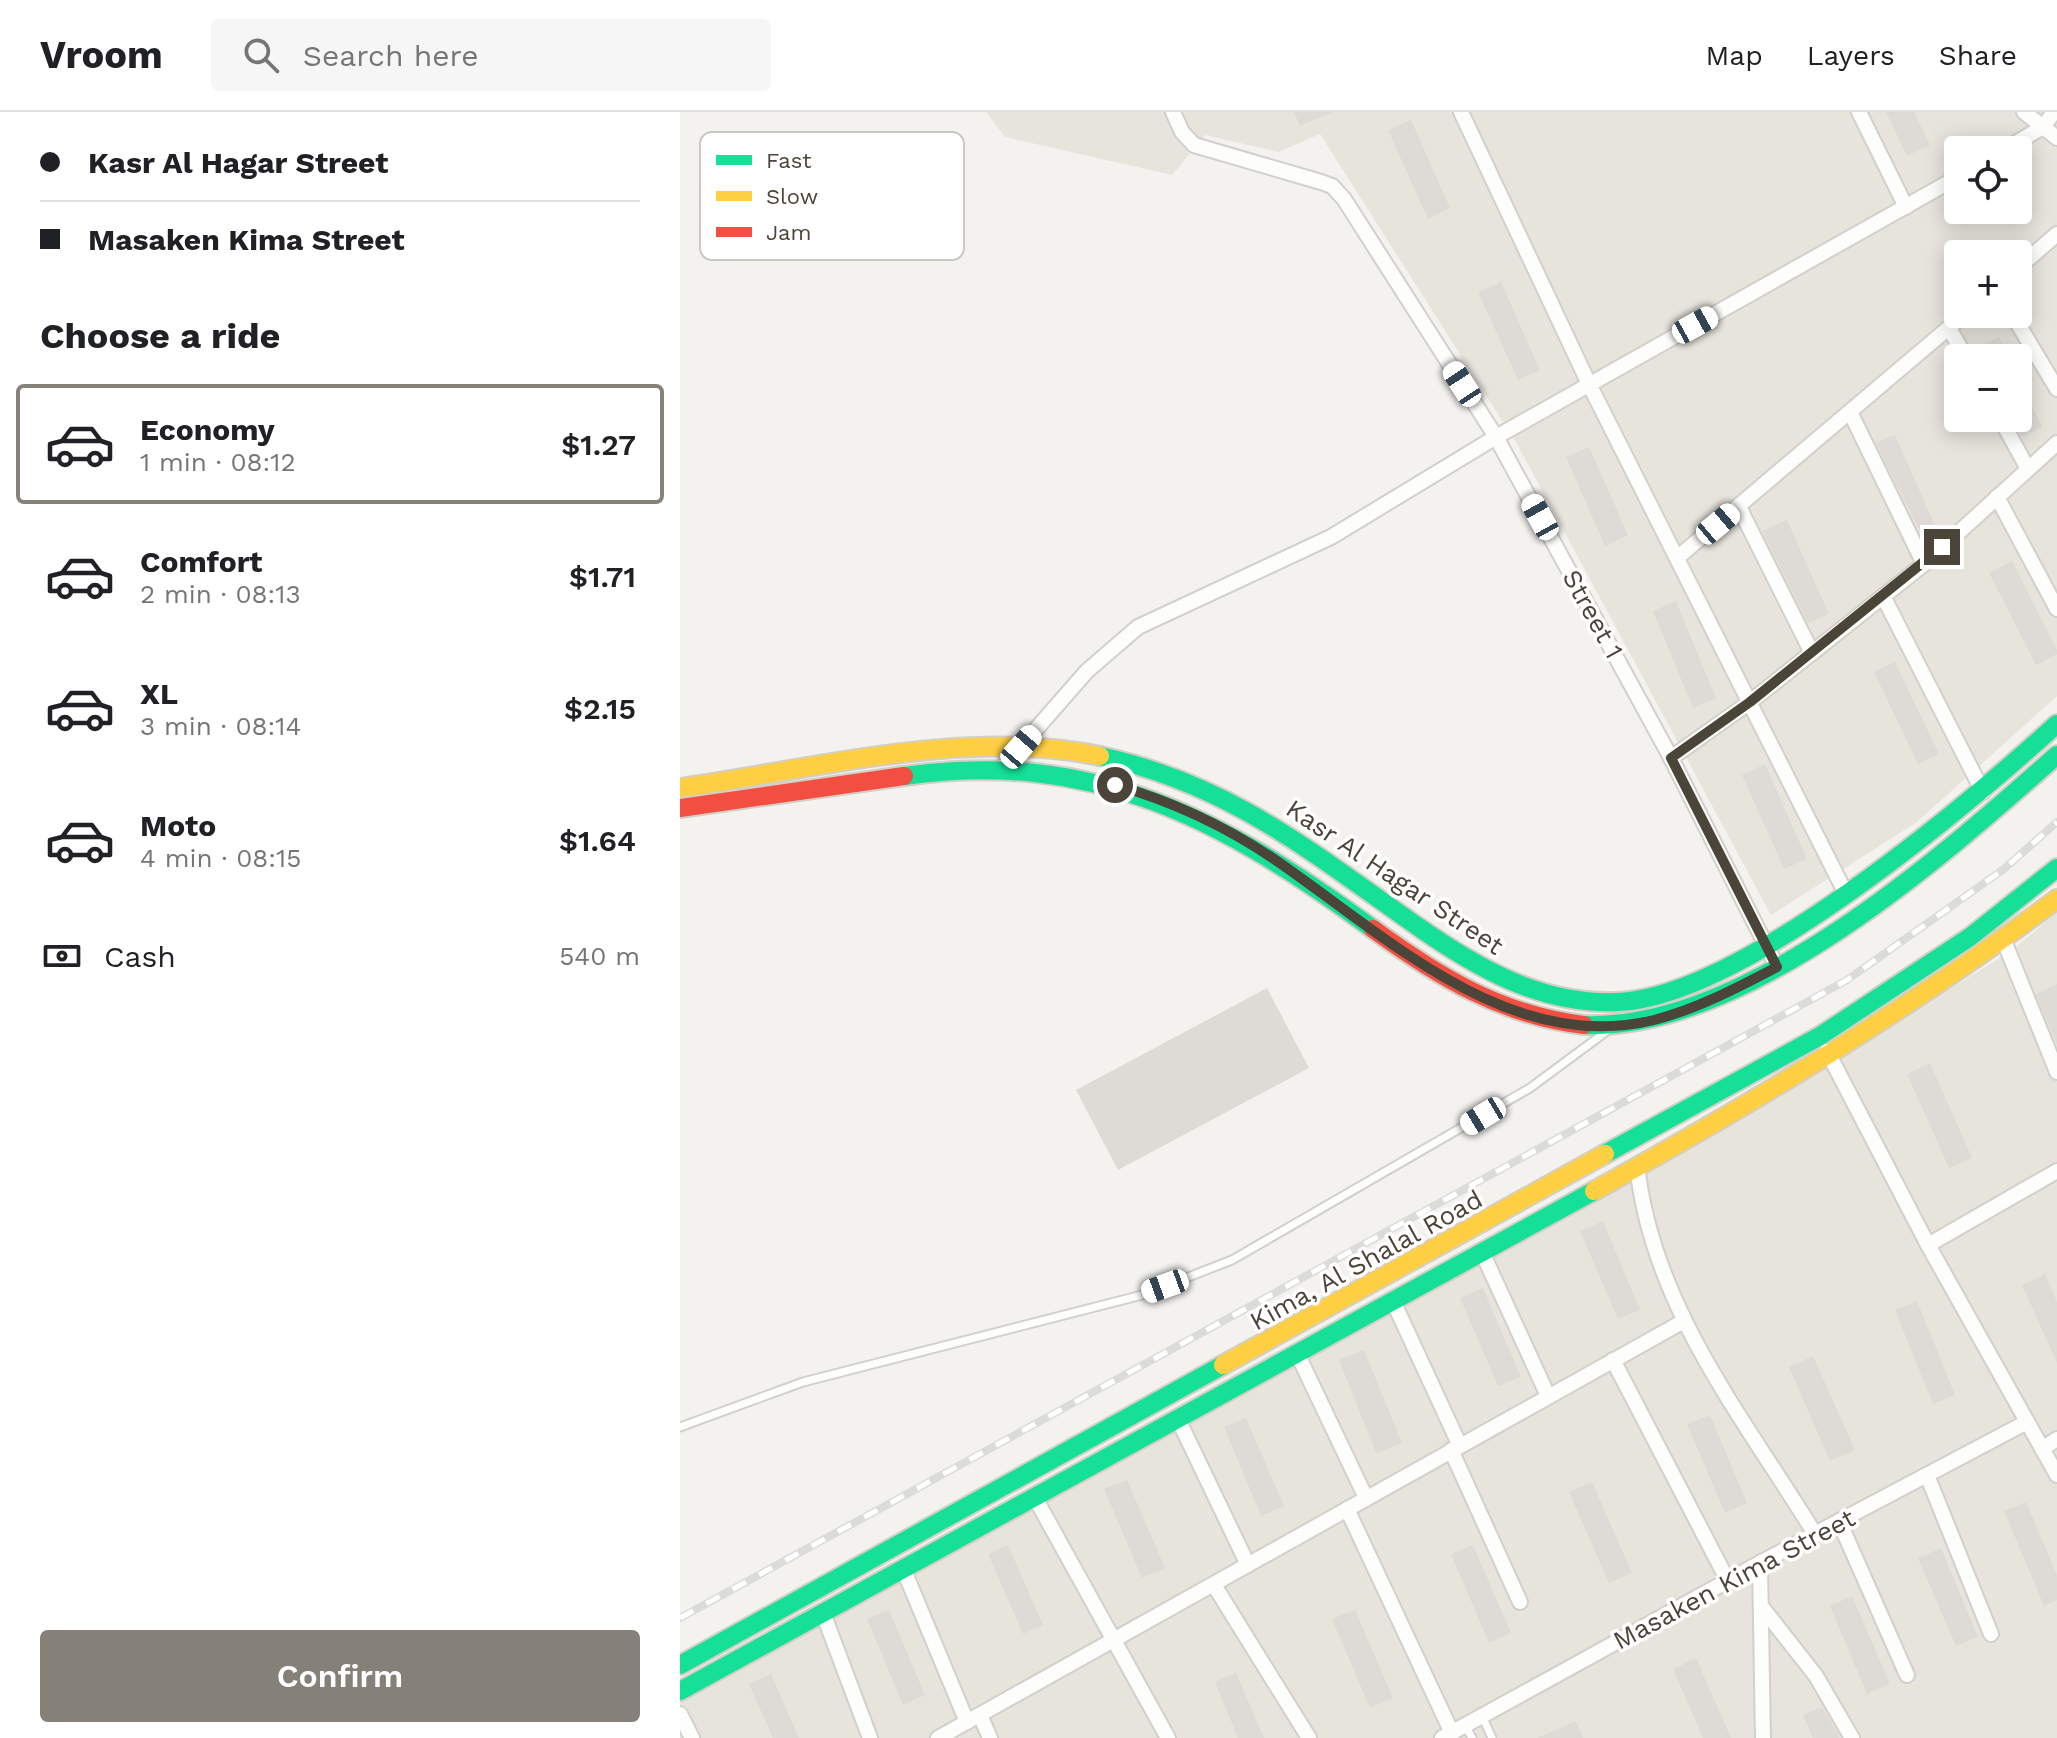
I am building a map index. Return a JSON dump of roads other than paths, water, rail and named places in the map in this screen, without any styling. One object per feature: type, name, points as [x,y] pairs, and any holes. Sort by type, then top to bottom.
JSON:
[{"type":"main road","name":"Kasr Al Hagar Street","points":[[680,808],[747,789],[906,753],[1021,747],[1143,765],[1190,781],[1235,802],[1486,971],[1535,991],[1566,997],[1631,1001],[1668,991],[1729,965],[1846,894],[1983,792],[2057,724]]},
{"type":"main road","name":"Kasr Al Hagar Street","points":[[680,788],[747,789],[918,772],[1002,768],[1091,779],[1185,809],[1272,858],[1473,994],[1543,1019],[1617,1024],[1645,1022],[1673,1014],[1777,967],[1856,915],[1982,820],[2057,755]]},
{"type":"main road","name":"Kima, Al Shalal Road","points":[[680,1665],[1820,1036],[1970,937],[2057,868]]},
{"type":"main road","name":"Kima, Al Shalal Road","points":[[680,1691],[1482,1252],[1830,1056],[2004,941],[2057,899]]},
{"type":"main road","points":[[1617,1024],[1631,1001]]},
{"type":"main road","points":[[1041,1467],[1053,1486]]},
{"type":"street","name":"Street 1","points":[[1173,112],[1187,139],[1202,149],[1321,182],[1338,192],[1496,437],[1671,758],[1777,967]]},
{"type":"street","points":[[1461,112],[1589,384],[1846,894]]},
{"type":"street","points":[[1859,112],[1906,207]]},
{"type":"street","points":[[2024,112],[2057,138]]},
{"type":"street","points":[[2028,136],[2043,127],[2054,112]]},
{"type":"street","points":[[1002,768],[1087,671],[1138,627],[1331,537],[1496,437],[1944,185]]},
{"type":"street","points":[[2032,256],[2057,234]]},
{"type":"street","points":[[1677,558],[1949,328],[1958,344]]},
{"type":"street","points":[[2020,328],[2057,389]]},
{"type":"street","points":[[1851,414],[1924,564]]},
{"type":"street","points":[[2008,432],[2028,469]]},
{"type":"street","points":[[1671,758],[1750,702],[1924,564],[2057,443]]},
{"type":"street","points":[[1997,497],[2057,609]]},
{"type":"street","points":[[1739,507],[1812,653]]},
{"type":"street","points":[[1883,596],[1983,792]]},
{"type":"street","points":[[2004,941],[2057,1072]]},
{"type":"street","points":[[1820,1036],[1928,1245],[2057,1475]]},
{"type":"street","points":[[1637,1165],[1641,1199],[1653,1244],[1684,1321],[1736,1416],[1815,1534]]},
{"type":"street","points":[[1928,1245],[2057,1171]]},
{"type":"street","points":[[1482,1252],[1548,1396]]},
{"type":"street","points":[[1393,1301],[1520,1602]]},
{"type":"street","points":[[938,1738],[1684,1321]]},
{"type":"street","points":[[1297,1353],[1366,1498]]},
{"type":"street","points":[[1613,1360],[1728,1581]]},
{"type":"street","points":[[1178,1419],[1248,1565]]},
{"type":"street","name":"Masaken Kima Street","points":[[1447,1735],[1468,1732],[1482,1716],[1760,1563],[2027,1422]]},
{"type":"street","points":[[2042,1449],[2057,1439]]},
{"type":"street","points":[[1927,1475],[1991,1634]]},
{"type":"street","points":[[1034,1496],[1168,1738]]},
{"type":"street","points":[[1347,1509],[1447,1735]]},
{"type":"street","points":[[1839,1521],[1907,1675]]},
{"type":"street","points":[[1760,1563],[1763,1738]]},
{"type":"street","points":[[903,1568],[973,1718],[990,1738]]},
{"type":"street","points":[[1214,1585],[1309,1738]]},
{"type":"street","points":[[1761,1606],[1809,1666],[1852,1738]]},
{"type":"street","points":[[823,1613],[870,1738]]},
{"type":"street","points":[[680,1714],[692,1738]]},
{"type":"lane","points":[[680,1427],[803,1382],[1142,1295],[1232,1260],[1530,1088],[1617,1024]]},
{"type":"lane","points":[[1482,1716],[1492,1738]]},
{"type":"railway","points":[[680,1618],[1847,980],[2004,869],[2057,822]]}]
